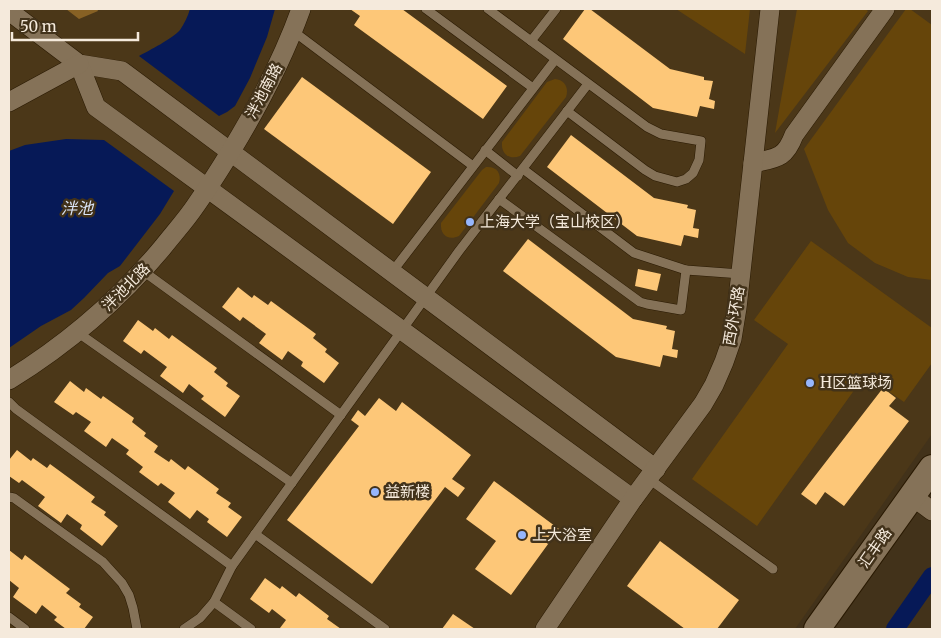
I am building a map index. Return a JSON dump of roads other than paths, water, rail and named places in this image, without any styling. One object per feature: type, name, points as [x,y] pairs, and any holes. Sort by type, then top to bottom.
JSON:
[{"type":"street","name":"泮池南路","points":[[219,170],[260,101],[278,66],[302,9]]},
{"type":"street","name":"西外环路","points":[[545,629],[652,474],[703,404],[724,362],[732,339],[737,308],[770,9]]},
{"type":"street","points":[[753,163],[778,158],[786,152],[794,135],[885,9]]},
{"type":"street","points":[[9,11],[79,64],[122,71],[425,297],[652,474]]},
{"type":"street","points":[[9,102],[79,64]]},
{"type":"street","points":[[79,64],[96,107],[634,500]]},
{"type":"street","name":"泮池北路","points":[[9,380],[77,332],[117,298],[143,271],[196,206],[219,170]]},
{"type":"street","name":"汇丰路","points":[[817,629],[922,504],[932,468]]},
{"type":"lane","points":[[426,9],[533,88]]},
{"type":"lane","points":[[488,9],[654,132],[701,141],[699,160],[693,173],[686,179],[677,182],[655,176],[567,111]]},
{"type":"lane","points":[[531,41],[556,9]]},
{"type":"lane","points":[[293,31],[473,166]]},
{"type":"lane","points":[[392,272],[556,60]]},
{"type":"lane","points":[[184,629],[200,618],[214,602],[232,566],[401,330],[459,251],[588,84]]},
{"type":"lane","points":[[485,150],[634,253],[686,270],[741,274]]},
{"type":"lane","points":[[499,199],[640,302],[681,310],[686,270]]},
{"type":"lane","points":[[143,271],[341,415]]},
{"type":"lane","points":[[77,332],[292,482]]},
{"type":"lane","points":[[9,402],[16,410],[232,566]]},
{"type":"lane","points":[[652,474],[773,569]]},
{"type":"lane","points":[[9,497],[14,498],[103,562],[122,583],[129,595],[137,629]]},
{"type":"lane","points":[[255,534],[385,629]]},
{"type":"lane","points":[[214,602],[251,629]]},
{"type":"lane","points":[[9,618],[25,629]]},
{"type":"water","points":[[190,9],[275,9],[267,37],[250,78],[235,106],[219,116],[139,56],[161,44],[180,30]]},
{"type":"water","name":"泮池","points":[[66,139],[104,140],[174,191],[160,214],[120,266],[108,273],[71,310],[41,326],[9,348],[9,151],[25,145]]},
{"type":"waterway","points":[[895,629],[932,576]]},
{"type":"place","name":"上海大学（宝山校区）","points":[[470,222]]},
{"type":"place","name":"H区篮球场","points":[[810,383]]},
{"type":"place","name":"益新楼","points":[[375,492]]},
{"type":"place","name":"上大浴室","points":[[522,535]]}]
